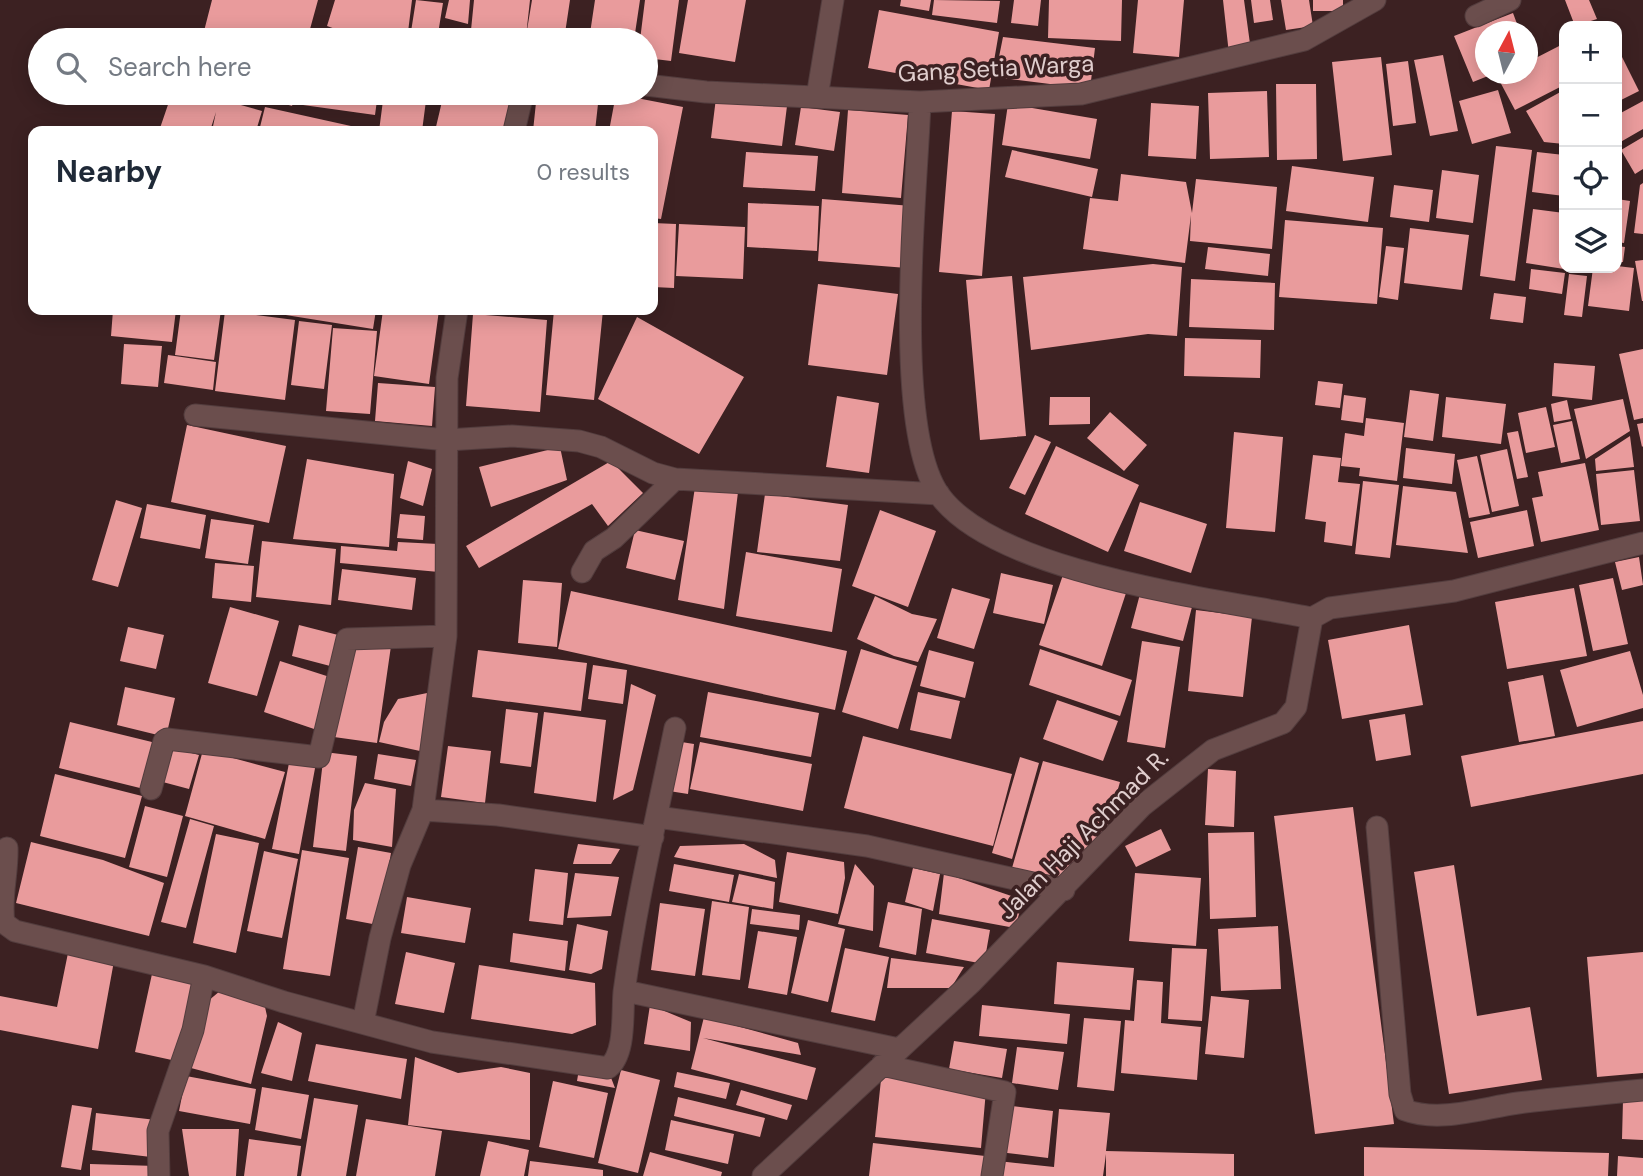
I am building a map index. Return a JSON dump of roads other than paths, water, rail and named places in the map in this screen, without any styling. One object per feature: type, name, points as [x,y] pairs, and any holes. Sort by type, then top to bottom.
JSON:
[{"type":"street","points":[[817,97],[833,0]]},
{"type":"street","name":"Gang Setia Warga","points":[[658,87],[920,102],[1081,94],[1304,40],[1375,0]]},
{"type":"street","points":[[1476,16],[1510,0]]},
{"type":"street","points":[[920,102],[910,346],[924,460],[939,495],[972,527],[1036,557],[1087,573],[1312,618],[1330,608],[1454,591],[1643,543]]},
{"type":"street","points":[[515,126],[520,105]]},
{"type":"street","points":[[363,1023],[380,938],[400,866],[423,810],[446,636],[447,378],[456,315]]},
{"type":"street","points":[[195,415],[447,440],[512,436],[579,441],[601,447],[653,473],[675,479],[939,495]]},
{"type":"street","points":[[582,572],[594,551],[614,538],[675,479]]},
{"type":"street","name":"Jalan Haji Achmad R.","points":[[763,1176],[972,982],[1064,890],[1142,806],[1192,763],[1213,750],[1283,723],[1296,706],[1312,618]]},
{"type":"street","points":[[151,789],[165,740],[319,757],[347,639],[446,636]]},
{"type":"street","points":[[4,845],[8,872],[1,906],[5,923],[15,931],[204,976],[432,1042],[608,1068],[615,1063],[619,1049],[625,991],[675,729]]},
{"type":"street","points":[[423,810],[867,846],[1064,890]]},
{"type":"street","points":[[1377,827],[1400,1094],[1405,1110],[1420,1116],[1460,1113],[1516,1103],[1643,1090]]},
{"type":"street","points":[[159,1176],[158,1130],[193,1030],[204,976]]},
{"type":"street","points":[[625,991],[899,1049]]},
{"type":"street","points":[[882,1065],[1005,1092],[992,1176]]}]
